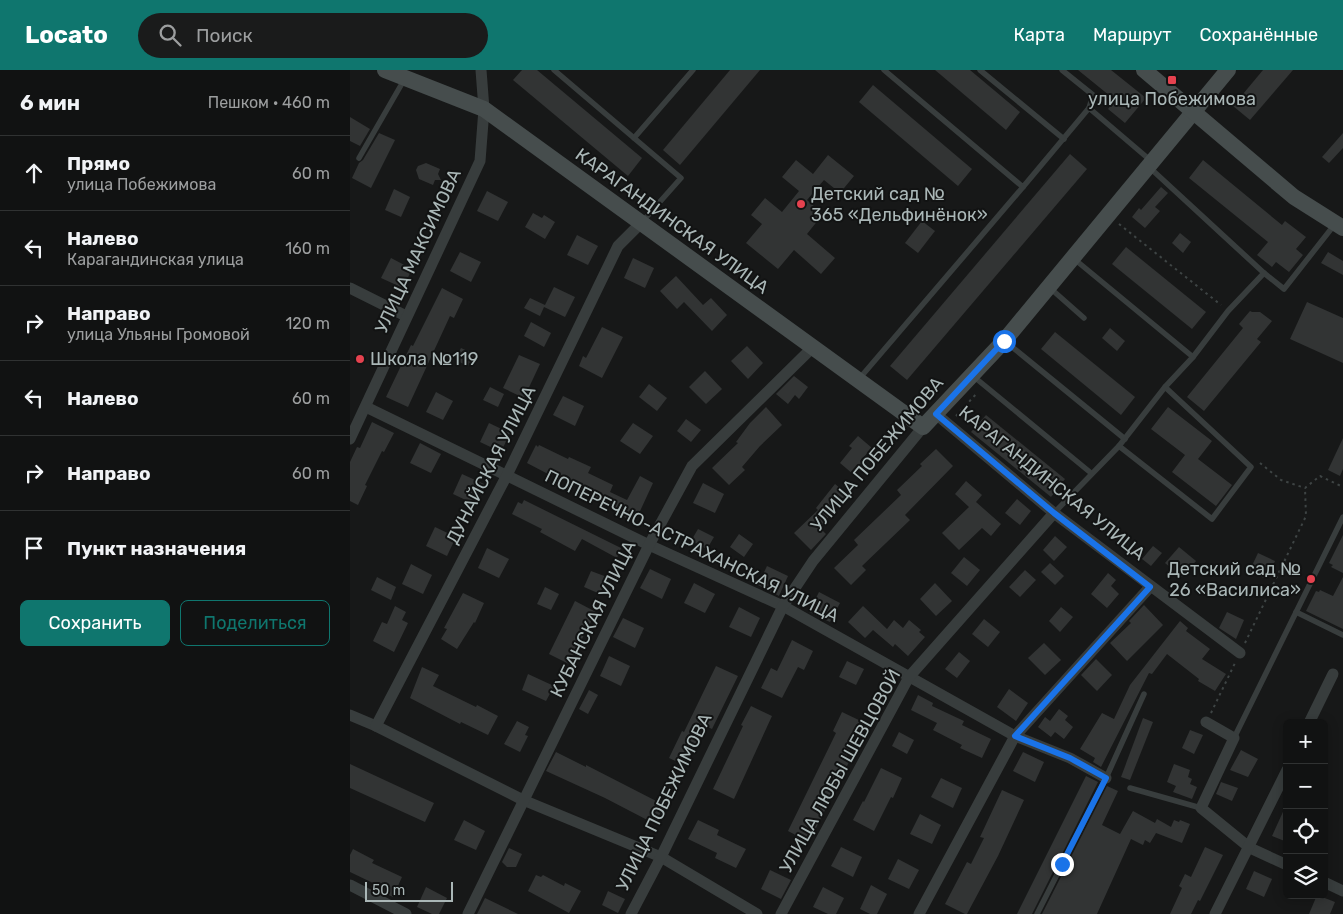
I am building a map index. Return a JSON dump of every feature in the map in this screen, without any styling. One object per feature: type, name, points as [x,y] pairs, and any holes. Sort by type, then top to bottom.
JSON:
[{"type":"street","name":"КАРАГАНДИНСКАЯ УЛИЦА","points":[[384,70],[484,109],[922,427]]},
{"type":"street","name":"УЛИЦА МАКСИМОВА","points":[[350,439],[480,161],[484,109],[481,70]]},
{"type":"street","name":"УЛИЦА ПОБЕЖИМОВА","points":[[631,914],[661,857],[783,606],[813,561],[922,427],[1004,341],[1228,70]]},
{"type":"street","points":[[1149,72],[1192,112],[1294,198],[1339,226]]},
{"type":"street","name":"ДУНАЙСКАЯ УЛИЦА","points":[[376,726],[507,476],[618,246],[641,223]]},
{"type":"street","points":[[350,288],[406,316]]},
{"type":"street","name":"КУБАНСКАЯ УЛИЦА","points":[[468,914],[649,544],[692,466],[812,348]]},
{"type":"street","name":"ПОПЕРЕЧНО-АСТРАХАНСКАЯ УЛИЦА","points":[[366,406],[507,476],[783,606],[1015,736],[1070,758],[1106,778]]},
{"type":"street","name":"КАРАГАНДИНСКАЯ УЛИЦА","points":[[936,414],[1054,513],[1240,654]]},
{"type":"street","name":"УЛИЦА ЛЮБЫ ШЕВЦОВОЙ","points":[[781,914],[910,677],[1054,513]]},
{"type":"street","points":[[919,914],[1015,736],[1150,587]]},
{"type":"street","points":[[1311,719],[1333,674]]},
{"type":"street","points":[[350,715],[376,726],[523,800],[661,857],[757,914]]},
{"type":"street","points":[[1206,722],[1234,738],[1201,808],[1250,848],[1283,863]]},
{"type":"street","points":[[1216,914],[1283,778]]},
{"type":"street","points":[[1328,884],[1343,891]]},
{"type":"street","points":[[350,885],[406,914]]},
{"type":"lane","points":[[554,70],[681,178],[641,223]]},
{"type":"lane","points":[[634,138],[693,70]]},
{"type":"lane","points":[[884,70],[1023,187]]},
{"type":"lane","points":[[980,70],[1064,139]]},
{"type":"lane","points":[[858,381],[1090,108],[1093,95],[1062,70]]},
{"type":"lane","points":[[359,158],[405,78]]},
{"type":"lane","points":[[1090,108],[1264,273],[1284,289],[1339,226]]},
{"type":"lane","points":[[1073,258],[1193,356]]},
{"type":"lane","points":[[1054,513],[1119,446],[1165,386],[1193,356],[1228,311],[1264,273]]},
{"type":"lane","points":[[1049,287],[1084,318]]},
{"type":"lane","points":[[1004,341],[1125,439]]},
{"type":"lane","points":[[972,374],[1091,473]]},
{"type":"lane","points":[[1119,446],[1212,520],[1251,467],[1165,386]]},
{"type":"lane","points":[[1234,738],[1343,517]]},
{"type":"lane","points":[[1336,531],[1343,534]]},
{"type":"lane","points":[[1296,612],[1343,635]]},
{"type":"lane","points":[[1037,914],[1106,778],[1144,694]]},
{"type":"lane","points":[[1130,788],[1201,808]]},
{"type":"path","points":[[1118,224],[1228,311]]},
{"type":"path","points":[[1251,467],[1256,460],[1281,480],[1306,488]]},
{"type":"path","points":[[1206,722],[1306,516],[1306,488],[1320,476],[1343,487]]},
{"type":"building","points":[[522,70],[537,70],[642,158],[628,176],[513,80]]},
{"type":"building","points":[[730,70],[760,70],[680,165],[663,150]]},
{"type":"building","points":[[935,70],[970,70],[1020,112],[1006,130]]},
{"type":"building","points":[[1078,70],[1111,70],[1146,98],[1125,123],[1108,109],[1115,100]]},
{"type":"building","points":[[1263,70],[1293,70],[1250,120],[1233,106]]},
{"type":"building","points":[[873,85],[972,169],[958,186],[859,102]]},
{"type":"building","points":[[350,117],[370,129],[360,146],[350,141]]},
{"type":"building","points":[[379,133],[395,140],[371,188],[352,178],[359,163],[363,160]]},
{"type":"building","points":[[1343,133],[1343,148],[1329,163],[1322,157]]},
{"type":"building","points":[[1070,154],[1087,169],[907,380],[890,366]]},
{"type":"building","points":[[828,155],[854,176],[840,193],[824,180],[807,200],[823,214],[807,234],[835,258],[821,274],[794,250],[778,269],[746,243],[762,224],[751,215],[765,198],[782,212],[799,191],[782,177],[796,160],[813,174]]},
{"type":"building","points":[[1203,160],[1282,225],[1285,221],[1306,237],[1296,249],[1303,255],[1289,272],[1276,262],[1272,267],[1257,255],[1268,242],[1189,178]]},
{"type":"building","points":[[426,163],[440,169],[438,174],[441,180],[435,180],[433,185],[419,179],[416,170],[418,166]]},
{"type":"building","points":[[1161,187],[1168,193],[1155,207],[1160,211],[1145,228],[1132,217],[1139,208],[1141,210]]},
{"type":"building","points":[[394,189],[410,197],[401,217],[385,210]]},
{"type":"building","points":[[487,191],[508,202],[498,221],[477,211]]},
{"type":"building","points":[[533,213],[542,218],[544,215],[555,222],[545,239],[525,227]]},
{"type":"building","points":[[922,221],[935,231],[918,253],[905,243]]},
{"type":"building","points":[[1180,233],[1191,242],[1183,253],[1172,243]]},
{"type":"building","points":[[577,235],[598,246],[588,265],[567,255]]},
{"type":"building","points":[[1126,247],[1206,312],[1192,329],[1112,264]]},
{"type":"building","points":[[460,252],[481,262],[471,282],[450,271]]},
{"type":"building","points":[[1328,252],[1343,261],[1343,275],[1321,263]]},
{"type":"building","points":[[391,258],[412,269],[403,288],[381,278]]},
{"type":"building","points":[[633,258],[654,268],[645,288],[624,278]]},
{"type":"building","points":[[676,276],[703,305],[711,298],[727,315],[712,331],[684,302],[677,309],[660,291]]},
{"type":"building","points":[[554,287],[575,297],[565,317],[544,307],[540,316],[524,308],[530,298],[545,305]]},
{"type":"building","points":[[442,288],[463,299],[454,318],[450,316],[408,407],[386,397],[411,345],[413,346]]},
{"type":"building","points":[[1307,302],[1343,318],[1343,363],[1290,339]]},
{"type":"building","points":[[1250,311],[1260,312],[1272,321],[1257,339],[1261,342],[1204,411],[1187,397],[1243,328],[1239,324]]},
{"type":"building","points":[[531,322],[551,333],[544,347],[524,336]]},
{"type":"building","points":[[602,327],[623,337],[602,378],[579,366],[583,356],[586,358]]},
{"type":"building","points":[[1110,328],[1125,341],[1117,351],[1102,338]]},
{"type":"building","points":[[1055,332],[1135,397],[1121,415],[1041,349]]},
{"type":"building","points":[[747,346],[763,363],[748,379],[731,361]]},
{"type":"building","points":[[461,348],[474,354],[468,366],[455,360]]},
{"type":"building","points":[[519,355],[540,364],[524,398],[503,388]]},
{"type":"building","points":[[705,371],[722,389],[706,404],[689,387]]},
{"type":"building","points":[[794,376],[808,387],[799,399],[795,395],[788,404],[776,394]]},
{"type":"building","points":[[649,384],[667,398],[657,411],[639,397]]},
{"type":"building","points":[[490,387],[504,394],[498,407],[483,400]]},
{"type":"building","points":[[436,392],[453,401],[443,420],[426,412]]},
{"type":"building","points":[[563,396],[584,406],[575,426],[553,415]]},
{"type":"building","points":[[766,407],[782,425],[760,446],[742,467],[745,470],[729,485],[712,468],[738,443],[736,442],[750,423]]},
{"type":"building","points":[[1168,407],[1212,441],[1198,459],[1232,485],[1216,506],[1172,472],[1185,455],[1151,429]]},
{"type":"building","points":[[986,415],[1065,479],[1051,497],[971,432]]},
{"type":"building","points":[[686,419],[701,430],[691,442],[677,431]]},
{"type":"building","points":[[372,422],[394,433],[384,452],[382,451],[365,485],[367,486],[358,505],[350,501],[350,462],[357,447],[360,448]]},
{"type":"building","points":[[489,423],[510,433],[501,452],[480,442]]},
{"type":"building","points":[[633,423],[653,436],[640,454],[620,441]]},
{"type":"building","points":[[858,436],[872,448],[860,461],[862,463],[853,474],[840,463],[852,448],[849,446]]},
{"type":"building","points":[[1343,438],[1343,469],[1340,476],[1328,470]]},
{"type":"building","points":[[420,443],[441,454],[431,473],[410,463]]},
{"type":"building","points":[[536,445],[591,467],[588,473],[613,485],[610,492],[627,500],[640,476],[653,483],[635,522],[614,512],[616,507],[591,495],[592,492],[549,471],[548,474],[527,463]]},
{"type":"building","points":[[936,449],[953,466],[905,515],[910,520],[862,566],[866,570],[851,585],[834,568],[858,545],[854,540],[901,495],[897,490],[922,466],[920,464]]},
{"type":"building","points":[[462,474],[484,484],[474,504],[453,494]]},
{"type":"building","points":[[966,481],[982,495],[976,502],[1001,524],[991,536],[982,528],[959,550],[942,533],[969,507],[955,494]]},
{"type":"building","points":[[703,483],[724,494],[715,513],[693,503]]},
{"type":"building","points":[[835,484],[847,494],[820,528],[826,534],[811,550],[794,533],[818,510],[816,508]]},
{"type":"building","points":[[1017,499],[1031,511],[1020,525],[1005,513]]},
{"type":"building","points":[[524,500],[621,548],[617,558],[582,539],[575,551],[540,532],[542,529],[512,514],[518,502],[522,504]]},
{"type":"building","points":[[435,527],[456,537],[447,556],[426,546]]},
{"type":"building","points":[[698,529],[714,537],[707,549],[691,541]]},
{"type":"building","points":[[739,534],[753,544],[744,557],[730,547]]},
{"type":"building","points":[[1343,535],[1343,573],[1331,567],[1333,565],[1329,563]]},
{"type":"building","points":[[1055,536],[1067,547],[1054,561],[1043,550]]},
{"type":"building","points":[[1153,546],[1162,553],[1151,566],[1142,559]]},
{"type":"building","points":[[1179,547],[1196,561],[1182,577],[1165,563]]},
{"type":"building","points":[[487,548],[509,559],[499,578],[478,568]]},
{"type":"building","points":[[1258,553],[1275,561],[1267,579],[1249,572]]},
{"type":"building","points":[[964,557],[980,570],[967,586],[951,573]]},
{"type":"building","points":[[1050,563],[1064,576],[1055,585],[1041,572]]},
{"type":"building","points":[[411,564],[432,575],[423,594],[402,584]]},
{"type":"building","points":[[767,566],[788,576],[779,596],[758,585]]},
{"type":"building","points":[[650,569],[671,579],[662,599],[640,588]]},
{"type":"building","points":[[1025,570],[1036,580],[1020,597],[1009,587]]},
{"type":"building","points":[[591,571],[607,577],[600,594],[584,587]]},
{"type":"building","points":[[1108,573],[1116,580],[1111,586],[1119,594],[1107,608],[1091,594]]},
{"type":"building","points":[[377,577],[396,587],[391,600],[371,590]]},
{"type":"building","points":[[1343,577],[1343,629],[1306,611],[1316,591],[1319,592],[1320,590],[1333,596]]},
{"type":"building","points":[[694,583],[715,594],[705,613],[684,603]]},
{"type":"building","points":[[935,583],[952,601],[936,616],[920,599]]},
{"type":"building","points":[[545,587],[559,594],[551,610],[537,604]]},
{"type":"building","points":[[819,592],[840,603],[830,622],[809,612]]},
{"type":"building","points":[[463,593],[484,603],[475,623],[457,649],[441,639],[447,629],[444,628]]},
{"type":"building","points":[[575,601],[596,612],[569,664],[549,654]]},
{"type":"building","points":[[1144,605],[1163,625],[1127,661],[1110,643],[1131,623],[1129,621]]},
{"type":"building","points":[[395,606],[406,612],[402,620],[408,623],[394,652],[373,641],[382,622],[387,624]]},
{"type":"building","points":[[863,606],[887,629],[894,620],[903,628],[909,620],[921,630],[919,632],[925,637],[908,656],[895,644],[893,647],[873,630],[865,638],[848,622]]},
{"type":"building","points":[[739,607],[760,618],[751,637],[729,627]]},
{"type":"building","points":[[1061,607],[1073,617],[1060,632],[1049,621]]},
{"type":"building","points":[[1227,612],[1244,620],[1236,639],[1219,628]]},
{"type":"building","points":[[623,618],[644,628],[635,648],[613,637]]},
{"type":"building","points":[[984,619],[1000,632],[988,647],[972,634]]},
{"type":"building","points":[[1180,621],[1188,628],[1186,631],[1210,649],[1202,659],[1226,674],[1215,691],[1198,681],[1199,679],[1167,654],[1152,674],[1149,673],[1101,767],[1093,762],[1095,758],[1080,749],[1102,713],[1114,719],[1130,685]]},
{"type":"building","points":[[792,640],[813,651],[804,670],[798,667],[782,698],[761,688],[771,668],[777,671]]},
{"type":"building","points":[[1044,643],[1061,660],[1045,675],[1028,658]]},
{"type":"building","points":[[959,652],[970,661],[957,678],[945,669]]},
{"type":"building","points":[[609,656],[630,666],[621,686],[600,676]]},
{"type":"building","points":[[1096,659],[1112,675],[1097,691],[1081,675]]},
{"type":"building","points":[[847,661],[864,669],[856,685],[839,677]]},
{"type":"building","points":[[716,666],[738,676],[712,729],[706,726],[686,766],[669,758],[682,731],[684,732]]},
{"type":"building","points":[[422,667],[439,675],[433,686],[498,716],[488,735],[461,722],[460,724],[410,698]]},
{"type":"building","points":[[528,674],[554,686],[546,701],[522,690]]},
{"type":"building","points":[[1009,689],[1028,703],[1016,721],[997,707]]},
{"type":"building","points":[[589,690],[598,695],[588,714],[579,709]]},
{"type":"building","points":[[918,695],[933,703],[932,706],[964,721],[962,725],[991,739],[982,758],[960,748],[962,745],[933,730],[937,723],[911,710]]},
{"type":"building","points":[[751,706],[772,716],[734,799],[713,789]]},
{"type":"building","points":[[1059,709],[1068,716],[1065,720],[1073,727],[1064,739],[1055,732],[1051,737],[1038,727],[1045,717],[1050,721]]},
{"type":"building","points":[[842,712],[863,722],[847,756],[851,758],[809,842],[788,831],[836,733],[833,731]]},
{"type":"building","points":[[1143,718],[1153,722],[1130,780],[1121,777]]},
{"type":"building","points":[[517,721],[529,727],[525,735],[528,736],[520,752],[504,744]]},
{"type":"building","points":[[1190,730],[1203,735],[1194,754],[1182,748]]},
{"type":"building","points":[[899,732],[914,740],[907,754],[892,746]]},
{"type":"building","points":[[1241,750],[1258,759],[1248,777],[1230,770]]},
{"type":"building","points":[[556,752],[586,767],[586,765],[664,805],[655,824],[605,798],[546,771]]},
{"type":"building","points":[[1023,752],[1044,762],[1035,782],[1013,771]]},
{"type":"building","points":[[350,764],[434,803],[425,822],[350,788]]},
{"type":"building","points":[[1174,764],[1190,770],[1188,777],[1192,779],[1190,784],[1197,787],[1192,799],[1173,792],[1176,786],[1167,782]]},
{"type":"building","points":[[881,768],[902,778],[874,831],[853,820]]},
{"type":"building","points":[[1086,776],[1098,782],[1032,914],[1017,914]]},
{"type":"building","points":[[941,778],[962,788],[953,808],[931,797]]},
{"type":"building","points":[[1221,782],[1238,788],[1232,801],[1216,794]]},
{"type":"building","points":[[1107,786],[1118,791],[1102,825],[1120,834],[1133,811],[1155,823],[1157,819],[1171,827],[1174,820],[1179,822],[1180,820],[1190,824],[1182,843],[1156,833],[1150,843],[1145,840],[1143,845],[1131,839],[1097,914],[1042,914]]},
{"type":"building","points":[[1002,790],[1024,800],[998,856],[967,914],[965,914],[945,904],[967,862],[971,864],[984,838],[980,837]]},
{"type":"building","points":[[1283,812],[1283,840],[1272,836]]},
{"type":"building","points":[[920,814],[941,825],[932,844],[910,834]]},
{"type":"building","points":[[464,820],[485,831],[476,850],[454,840]]},
{"type":"building","points":[[698,820],[719,830],[717,835],[746,849],[736,868],[715,858],[717,853],[688,839]]},
{"type":"building","points":[[841,847],[862,857],[853,877],[831,866]]},
{"type":"building","points":[[1205,847],[1223,855],[1200,901],[1198,900],[1191,914],[1170,914],[1182,888],[1179,886],[1185,874],[1191,877]]},
{"type":"building","points":[[509,848],[522,854],[516,867],[507,867],[502,862]]},
{"type":"building","points":[[353,849],[374,860],[372,863],[402,877],[393,897],[371,887],[373,883],[350,872],[350,855]]},
{"type":"building","points":[[898,859],[919,870],[909,889],[888,879]]},
{"type":"building","points":[[770,870],[791,880],[781,899],[761,889]]},
{"type":"building","points":[[1254,871],[1272,879],[1264,897],[1246,889]]},
{"type":"building","points":[[536,875],[541,877],[543,875],[564,886],[565,883],[581,891],[569,913],[528,891]]},
{"type":"building","points":[[871,885],[887,894],[877,914],[870,914],[860,909]]},
{"type":"building","points":[[426,887],[447,898],[439,914],[432,914],[417,907]]},
{"type":"building","points":[[823,887],[844,898],[836,914],[828,914],[813,907]]},
{"type":"building","points":[[608,891],[625,899],[618,913],[602,905]]},
{"type":"building","points":[[485,898],[518,914],[477,914]]},
{"type":"building","points":[[1315,899],[1327,899],[1335,902],[1330,914],[1309,914]]},
{"type":"place","name":"улица Побежимова","points":[[1172,80]]},
{"type":"place","name":"Детский сад № 365 «Дельфинёнок»","points":[[801,204]]},
{"type":"place","name":"Школа №119","points":[[360,359]]},
{"type":"place","name":"Детский сад № 26 «Василиса»","points":[[1311,579]]},
{"type":"route","points":[[1004,341],[936,414],[1054,513],[1150,587],[1015,736],[1070,758],[1106,778],[1062,864]]}]
